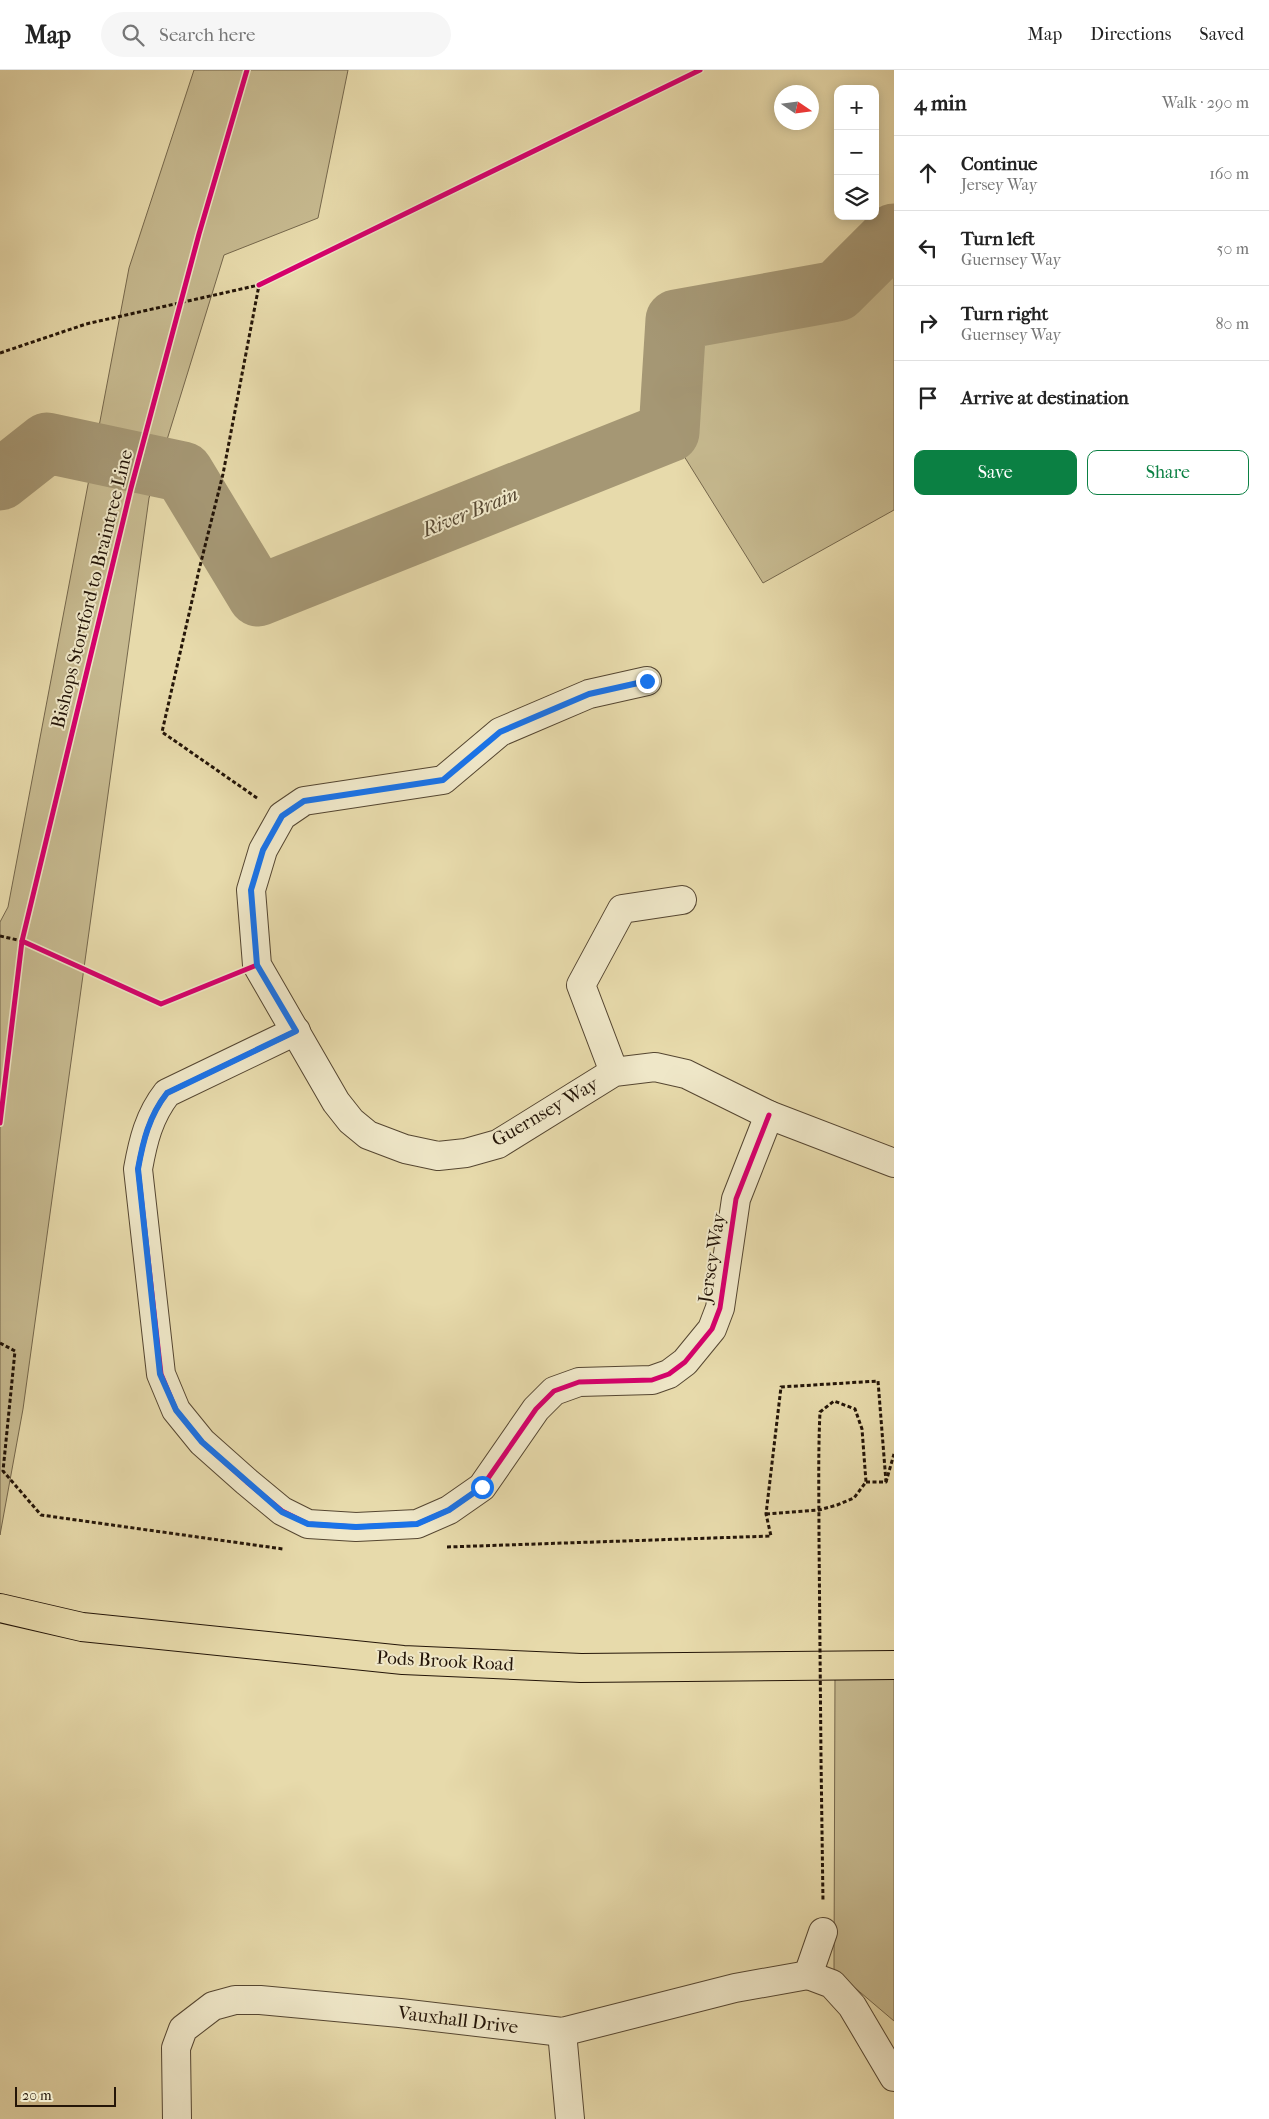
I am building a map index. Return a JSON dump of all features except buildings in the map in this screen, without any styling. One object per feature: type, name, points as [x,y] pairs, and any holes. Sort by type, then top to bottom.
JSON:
[{"type":"main road","name":"Pods Brook Road","points":[[0,1608],[82,1627],[403,1660],[582,1668],[894,1665]]},
{"type":"street","name":"Guernsey Way","points":[[647,681],[589,694],[500,732],[443,780],[304,801],[282,816],[263,850],[251,890],[257,965],[336,1102],[351,1121],[368,1134],[405,1149],[438,1156],[466,1153],[498,1144],[614,1072],[655,1067],[686,1074],[768,1115],[894,1163]]},
{"type":"street","points":[[614,1072],[581,985],[622,909],[682,900]]},
{"type":"street","name":"Jersey Way","points":[[296,1031],[167,1093],[157,1106],[143,1140],[138,1169],[160,1374],[176,1410],[202,1442],[254,1488],[282,1512],[308,1524],[356,1527],[417,1524],[449,1510],[482,1487],[536,1409],[554,1391],[579,1382],[652,1380],[669,1374],[685,1362],[712,1329],[720,1308],[736,1199],[768,1115]]},
{"type":"street","points":[[823,1932],[808,1975],[832,1984],[852,2006],[894,2077]]},
{"type":"street","name":"Vauxhall Drive","points":[[177,2110],[176,2048],[183,2029],[213,2006],[235,2000],[260,2000],[409,2014],[562,2032],[735,1988],[808,1975]]},
{"type":"street","points":[[562,2032],[570,2119]]},
{"type":"path","points":[[0,353],[86,324],[259,285],[700,70]]},
{"type":"path","points":[[259,285],[223,474],[162,732],[282,816]]},
{"type":"path","points":[[191,300],[192,290]]},
{"type":"path","points":[[179,309],[181,300]]},
{"type":"path","points":[[21,950],[24,931]]},
{"type":"path","points":[[0,936],[22,940],[161,1004],[257,965]]},
{"type":"path","points":[[0,1343],[15,1351],[3,1471],[41,1515],[286,1549]]},
{"type":"path","points":[[444,1547],[771,1536],[766,1514],[781,1387],[878,1381],[886,1482]]},
{"type":"path","points":[[766,1514],[819,1510],[837,1506],[854,1498],[866,1482],[862,1429],[855,1410],[834,1401],[820,1412],[819,1510],[819,1538],[823,1932]]},
{"type":"path","points":[[886,1482],[894,1454]]},
{"type":"path","points":[[866,1482],[886,1482]]},
{"type":"shaded area","points":[[194,70],[348,70],[318,218],[224,255],[149,498],[23,1409],[0,1535],[0,922],[8,907],[129,268]]},
{"type":"shaded area","points":[[894,234],[894,510],[763,583],[669,432],[676,320],[837,291]]},
{"type":"shaded area","points":[[835,1671],[894,1673],[894,2021],[834,1970]]},
{"type":"waterway","name":"River Brain","points":[[0,480],[47,443],[183,472],[258,596],[669,432],[676,320],[837,291],[894,234]]},
{"type":"cycle path","name":"Bishops Stortford to Braintree Line","points":[[0,1123],[22,941],[131,488],[199,234],[247,70]]},
{"type":"cycle path","points":[[259,285],[700,70]]},
{"type":"cycle path","points":[[22,941],[161,1004],[257,965]]},
{"type":"cycle path","points":[[296,1031],[167,1093],[151,1120],[138,1169],[161,1374],[176,1410],[202,1442],[247,1482],[282,1511],[308,1524],[356,1527],[417,1524],[449,1510],[482,1487],[536,1409],[554,1391],[579,1382],[652,1380],[669,1374],[685,1362],[712,1329],[720,1308],[736,1199],[769,1115]]},
{"type":"route","points":[[482,1487],[449,1510],[417,1524],[356,1527],[308,1524],[282,1512],[202,1442],[176,1410],[160,1374],[138,1169],[143,1140],[157,1106],[167,1093],[296,1031],[257,965],[251,890],[263,850],[282,816],[304,801],[443,780],[500,732],[589,694],[647,681]]}]
